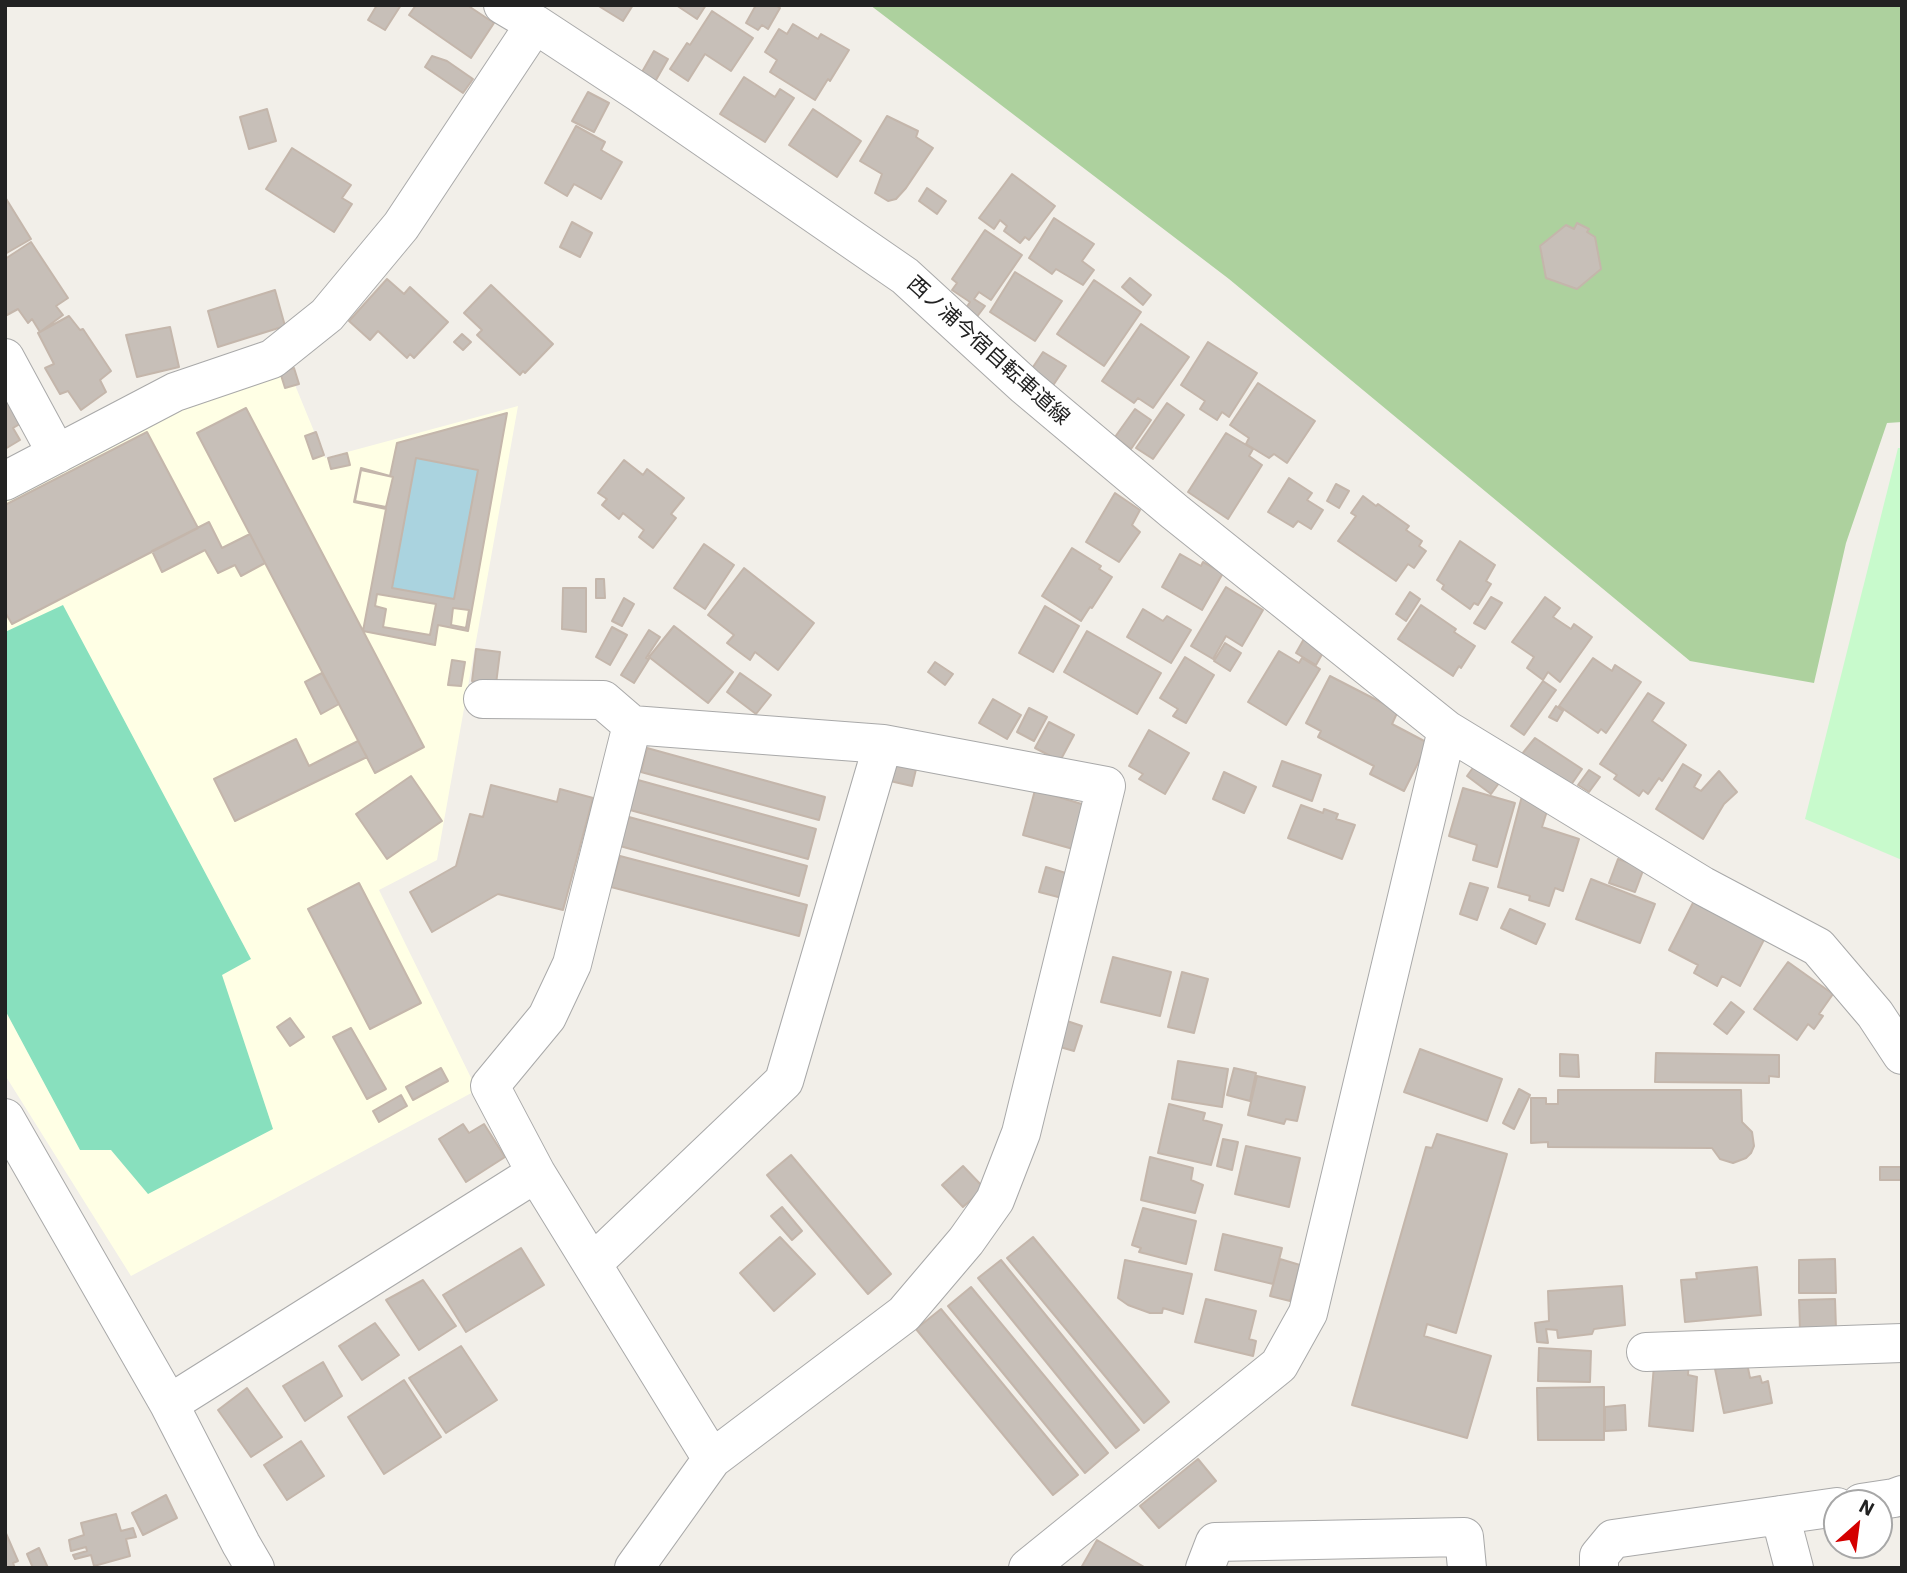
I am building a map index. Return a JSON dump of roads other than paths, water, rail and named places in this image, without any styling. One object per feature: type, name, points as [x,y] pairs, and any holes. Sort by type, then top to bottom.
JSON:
[{"type":"street","points":[[5,481],[175,392],[272,359],[327,315],[401,226],[519,14]]},
{"type":"street","name":"西ノ浦今宿自転車道線","points":[[519,14],[640,93],[905,276],[1026,386],[1132,476],[1447,730],[1703,886],[1818,947],[1875,1014],[1902,1055]]},
{"type":"street","points":[[5,358],[57,454]]},
{"type":"street","points":[[483,699],[603,700],[632,725],[883,744],[1106,786],[1020,1133],[995,1200],[966,1241],[904,1314],[712,1459],[634,1568]]},
{"type":"street","points":[[632,725],[572,964],[547,1017],[490,1086],[536,1173],[712,1459]]},
{"type":"street","points":[[1028,1568],[1279,1364],[1308,1313],[1447,730]]},
{"type":"street","points":[[592,1264],[784,1081],[883,744]]},
{"type":"street","points":[[5,1118],[169,1404],[255,1568]]},
{"type":"street","points":[[169,1404],[536,1173]]},
{"type":"street","points":[[1646,1352],[1902,1343]]},
{"type":"street","points":[[1599,1568],[1598,1556],[1613,1539],[1823,1509]]},
{"type":"street","points":[[1780,1515],[1794,1568]]},
{"type":"street","points":[[1205,1568],[1215,1542],[1464,1537],[1467,1568]]},
{"type":"water","points":[[416,458],[478,470],[454,599],[392,588]]}]
